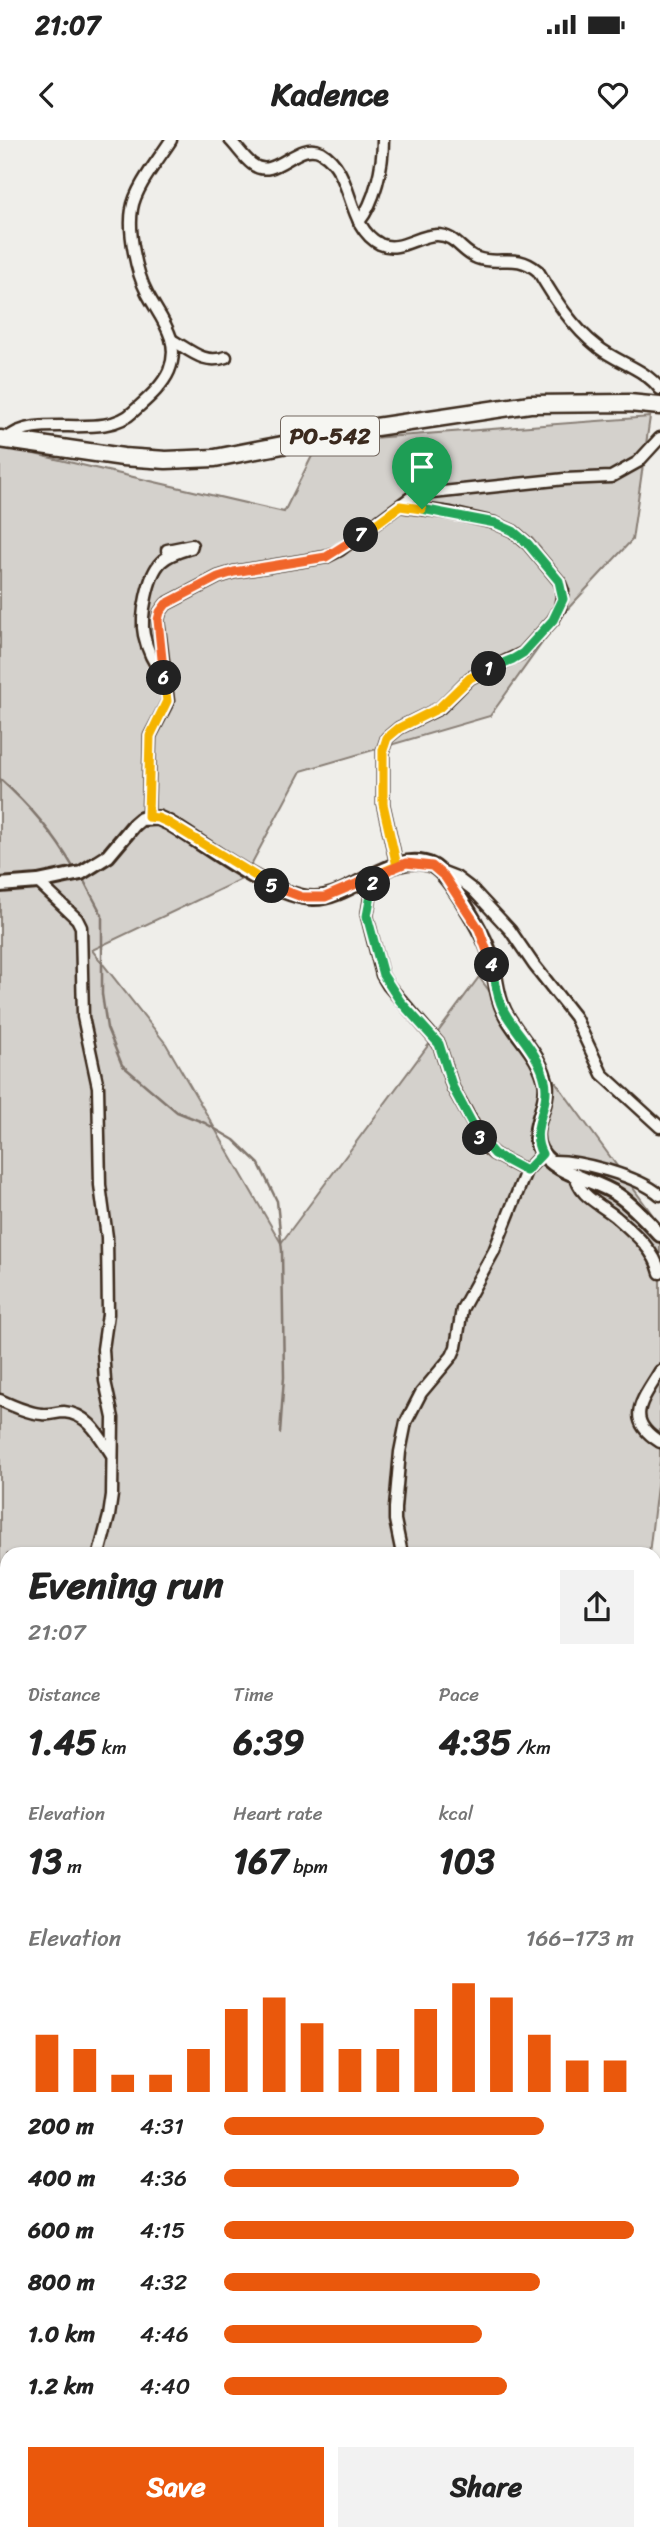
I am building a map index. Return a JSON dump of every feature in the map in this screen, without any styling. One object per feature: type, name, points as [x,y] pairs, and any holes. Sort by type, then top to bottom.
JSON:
[{"type":"main road","name":"PO-542","points":[[4,439],[123,457],[166,460],[215,458],[376,427],[530,404],[628,403],[660,406]]},
{"type":"street","points":[[4,439],[20,430],[124,419],[148,397],[168,373],[172,340],[167,323],[146,292],[140,276],[131,214],[137,194],[171,140]]},
{"type":"street","points":[[230,140],[252,165],[259,167],[275,165],[307,149],[321,153],[339,172],[349,191],[359,222],[374,240],[382,244],[398,246],[424,236],[438,235],[456,241],[477,258],[515,260],[531,265],[538,271],[570,319],[591,341],[612,357],[643,373],[660,389]]},
{"type":"street","points":[[359,222],[366,213],[383,159],[383,140]]},
{"type":"street","points":[[172,340],[202,358],[213,360],[226,357]]},
{"type":"street","points":[[148,817],[150,736],[167,701],[158,620],[166,604],[207,582],[234,572],[326,557],[340,550],[414,495],[565,479],[611,477],[638,462],[660,438]]},
{"type":"street","points":[[397,866],[383,804],[383,750],[387,738],[399,728],[439,708],[470,678],[523,653],[553,620],[563,599],[559,581],[528,544],[513,531],[495,523],[400,506]]},
{"type":"street","points":[[164,677],[152,657],[144,634],[150,583],[154,570],[163,560],[191,548],[192,545],[167,550]]},
{"type":"street","points":[[0,885],[38,882],[82,873],[96,866],[134,825],[148,817],[169,823],[259,880],[294,895],[325,897],[397,866],[416,863],[437,869],[456,877],[474,890],[510,930],[575,1017],[602,1074],[660,1127]]},
{"type":"street","points":[[437,869],[479,929],[491,957],[501,1004],[542,1070],[546,1095],[536,1138],[547,1157],[618,1195],[660,1235]]},
{"type":"street","points":[[374,876],[367,916],[379,965],[388,985],[439,1044],[453,1088],[486,1147],[500,1158],[526,1171]]},
{"type":"street","points":[[38,882],[77,919],[81,927],[83,1017],[98,1087],[100,1185],[107,1237],[108,1314],[103,1349],[105,1381],[113,1418],[109,1516],[101,1547]]},
{"type":"street","points":[[401,1547],[395,1508],[400,1452],[406,1422],[421,1393],[452,1356],[462,1310],[494,1251],[526,1171],[547,1157],[628,1178],[648,1186],[660,1195]]},
{"type":"street","points":[[575,1174],[579,1188],[586,1196],[616,1217],[648,1248],[660,1273]]},
{"type":"street","points":[[660,1371],[638,1410],[639,1422],[646,1433],[660,1442]]},
{"type":"street","points":[[0,1400],[36,1413],[47,1415],[61,1412],[83,1418],[101,1437],[112,1455]]},
{"type":"shaded area","points":[[650,417],[632,540],[562,615],[490,716],[301,771],[244,878],[92,950],[166,1044],[281,1243],[479,977],[660,1225],[660,1461],[650,1547],[0,1547],[0,446],[284,512],[319,442]]},
{"type":"waterway","points":[[0,779],[40,820],[73,867]]},
{"type":"waterway","points":[[84,881],[102,915],[102,994],[107,1028],[122,1065],[177,1112],[205,1123],[234,1140],[259,1164],[277,1201],[282,1251],[284,1377],[280,1433]]},
{"type":"route","points":[[422,509],[400,506],[340,550],[326,557],[234,572],[218,577],[166,604],[158,620],[167,701],[150,736],[148,817],[169,823],[259,880],[286,893],[302,897],[325,897],[393,867],[406,863],[425,864],[437,869],[479,929],[491,957],[501,1004],[535,1056],[546,1083],[546,1095],[536,1138],[542,1154],[526,1171],[486,1147],[453,1088],[439,1044],[388,985],[379,965],[367,907],[374,876],[397,866],[390,832],[384,814],[383,804],[383,750],[387,738],[399,728],[439,708],[470,678],[523,653],[553,620],[560,608],[563,592],[559,581],[520,535],[495,523],[422,509]]}]
